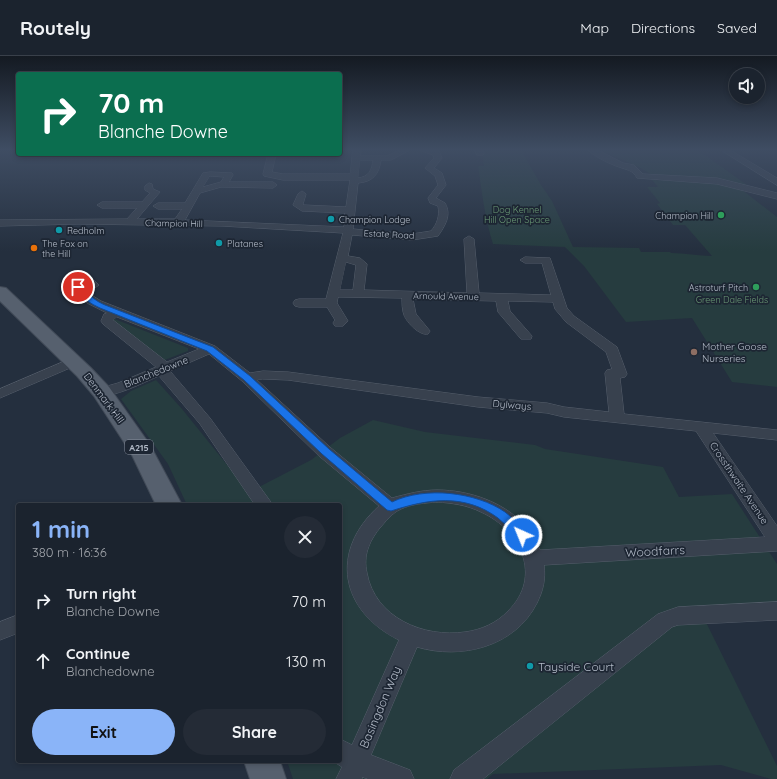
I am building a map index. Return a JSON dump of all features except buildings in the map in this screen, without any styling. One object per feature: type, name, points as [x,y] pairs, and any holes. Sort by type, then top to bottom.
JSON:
[{"type":"main road","name":"Denmark Hill","points":[[1,294],[84,372],[102,392],[142,452],[168,503]]},
{"type":"main road","points":[[263,763],[268,779]]},
{"type":"street","points":[[178,223],[198,191],[197,188],[200,184]]},
{"type":"street","points":[[340,323],[342,322],[332,298],[348,231],[353,184]]},
{"type":"street","name":"Estate Road","points":[[348,231],[412,237],[430,236],[434,234],[444,218],[442,205],[433,201],[432,198],[442,184]]},
{"type":"street","points":[[728,184],[777,196]]},
{"type":"street","points":[[198,191],[222,185],[273,185]]},
{"type":"street","points":[[128,222],[156,192],[150,190],[149,186]]},
{"type":"street","points":[[302,194],[298,205],[302,208],[351,210]]},
{"type":"street","points":[[102,205],[144,206]]},
{"type":"street","points":[[158,206],[189,206]]},
{"type":"street","points":[[106,221],[99,230],[135,232]]},
{"type":"street","name":"Champion Hill","points":[[0,223],[106,221],[264,225],[348,231]]},
{"type":"street","points":[[469,239],[472,297]]},
{"type":"street","points":[[342,258],[356,260],[362,264],[358,294]]},
{"type":"street","points":[[525,260],[546,260],[561,309],[570,319],[612,350],[616,374],[616,417]]},
{"type":"street","name":"Blanchedowne","points":[[84,290],[85,294],[92,301],[116,313],[210,349],[247,378],[325,452],[391,507]]},
{"type":"street","name":"Arnould Avenue","points":[[299,303],[358,294],[558,299]]},
{"type":"street","points":[[407,295],[410,315],[424,331]]},
{"type":"street","points":[[501,298],[504,312],[526,336]]},
{"type":"street","points":[[116,313],[108,317],[107,321],[164,369],[205,421],[263,503]]},
{"type":"street","name":"Blanchedowne","points":[[102,392],[164,369],[210,349]]},
{"type":"street","points":[[0,394],[72,362]]},
{"type":"street","name":"Dylways","points":[[247,378],[263,375],[288,376],[478,402],[547,408],[564,412],[777,435]]},
{"type":"street","name":"Crossthwaite Avenue","points":[[700,426],[777,541]]},
{"type":"street","points":[[437,496],[451,497],[478,503],[497,512],[513,525],[522,535],[534,558],[536,572],[535,585],[523,612],[512,623],[499,632],[483,639],[459,643],[428,641],[411,636],[390,624],[373,609],[365,598],[356,573],[358,549],[362,538],[377,519],[391,507],[398,503],[437,496]]},
{"type":"street","name":"Woodfarrs","points":[[534,558],[777,544]]},
{"type":"street","points":[[464,779],[665,620],[678,616],[777,611]]},
{"type":"street","points":[[0,631],[16,625]]},
{"type":"street","name":"Basingdon Way","points":[[349,764],[411,636]]},
{"type":"street","points":[[349,764],[401,779]]},
{"type":"green space","name":"Green Dale Fields","points":[[480,184],[540,184],[552,201],[573,247],[639,248],[641,252],[670,252],[712,256],[685,225],[673,225],[657,204],[660,203],[647,187],[658,187],[655,184],[718,184],[741,189],[777,217],[777,387],[732,382],[692,318],[626,322],[584,266],[565,247],[493,244]]},
{"type":"green space","points":[[732,184],[745,184],[751,188]]},
{"type":"green space","points":[[112,318],[188,348],[188,351],[162,361],[111,320]]},
{"type":"green space","points":[[156,380],[182,409],[245,487],[257,488],[311,460],[340,438],[373,420],[425,432],[535,445],[545,449],[663,467],[679,497],[732,494],[777,564],[777,603],[699,608],[777,766],[777,779],[771,779],[721,765],[493,774],[487,779],[293,779],[288,763],[342,763],[342,503],[186,503],[168,464],[121,399],[131,391]]},
{"type":"place","name":"Champion Hill","points":[[721,215]]},
{"type":"place","name":"Champion Lodge","points":[[331,219]]},
{"type":"place","name":"Redholm","points":[[59,230]]},
{"type":"place","name":"Platanes","points":[[219,243]]},
{"type":"place","name":"The Fox on the Hill","points":[[34,248]]},
{"type":"place","name":"Astroturf Pitch","points":[[756,287]]},
{"type":"place","name":"Mother Goose Nurseries","points":[[694,352]]},
{"type":"place","name":"Tayside Court","points":[[530,666]]},
{"type":"route","points":[[78,287],[84,290],[85,294],[92,301],[102,307],[210,349],[247,378],[325,452],[391,507],[398,503],[437,496],[465,499],[478,503],[503,516],[522,535]]},
{"type":"park label","name":"Dog Kennel Hill Open Space","points":[[517,214]]}]
